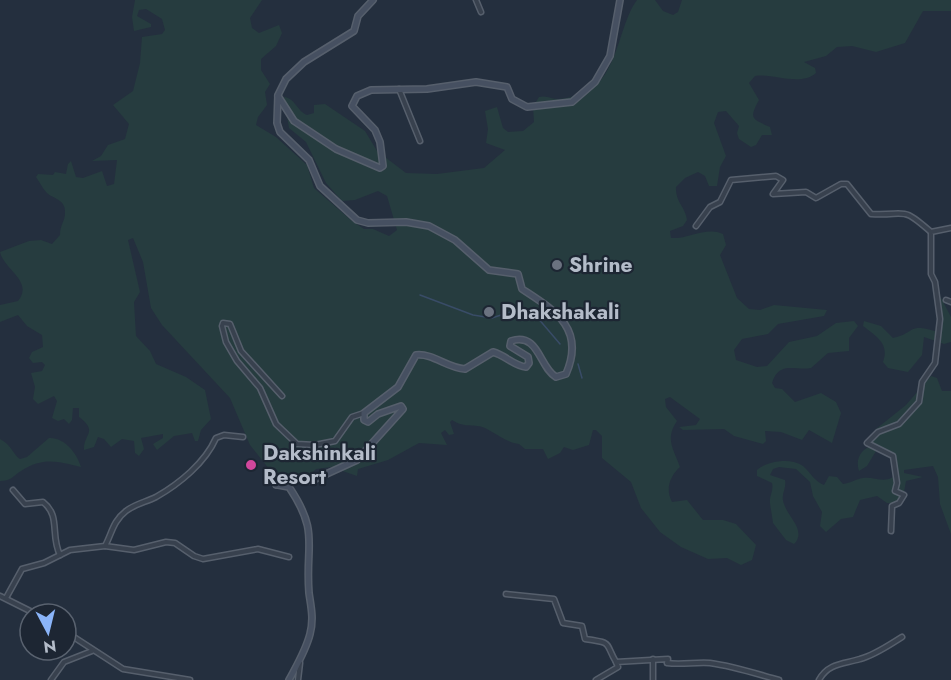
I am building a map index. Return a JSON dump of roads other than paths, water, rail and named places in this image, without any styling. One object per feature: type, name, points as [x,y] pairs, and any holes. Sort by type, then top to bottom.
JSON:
[{"type":"main road","points":[[289,680],[301,658],[312,624],[310,534],[301,505],[288,487],[276,485],[291,480],[311,481],[357,460],[404,409],[401,406],[396,407],[368,422],[364,420],[364,413],[398,387],[413,357],[418,354],[465,369],[493,352],[524,367],[529,363],[528,357],[510,344],[512,340],[520,340],[535,347],[552,375],[561,377],[567,372],[570,360],[570,334],[565,322],[550,306],[522,289],[516,273],[489,270],[455,240],[429,226],[406,222],[368,223],[346,212],[320,186],[309,160],[280,132],[277,123],[278,95],[286,79],[304,62],[354,31],[358,16],[373,0]]},
{"type":"main road","points":[[278,95],[294,121],[336,149],[380,168],[383,166],[380,142],[375,130],[352,106],[357,96],[371,90],[427,89],[476,82],[507,87],[512,99],[527,106],[572,102],[594,82],[610,56],[621,0]]},
{"type":"street","points":[[476,0],[481,12]]},
{"type":"street","points":[[399,89],[420,141]]},
{"type":"street","points":[[696,226],[710,207],[720,202],[731,180],[776,176],[783,180],[772,194],[806,192],[816,198],[841,184],[847,184],[871,214],[904,212],[912,214],[931,232],[931,274],[935,282],[940,319],[935,363],[922,382],[919,402],[899,424],[878,432],[867,443],[893,456],[897,483],[895,491],[904,495],[899,503],[892,506],[891,531]]},
{"type":"street","points":[[931,232],[951,228]]},
{"type":"street","points":[[946,300],[951,302]]},
{"type":"street","points":[[282,396],[241,351],[230,324],[223,323],[226,342],[237,361],[260,388],[276,424],[297,444],[315,445],[334,441],[352,417],[364,413]]},
{"type":"street","points":[[105,546],[112,527],[127,510],[157,496],[183,478],[211,449],[216,438],[224,435],[243,437]]},
{"type":"street","points":[[13,490],[25,504],[43,502],[51,510],[55,523],[53,538],[60,555]]},
{"type":"street","points":[[6,598],[22,569],[80,548],[105,546],[134,550],[166,542],[175,543],[204,560],[258,549],[289,557]]},
{"type":"street","points":[[507,594],[554,599],[562,623],[582,626],[585,639],[606,642],[618,667],[596,680]]},
{"type":"street","points":[[0,596],[18,604]]},
{"type":"street","points":[[819,680],[829,668],[845,661],[860,659],[902,637]]},
{"type":"street","points":[[78,639],[90,646],[92,651],[130,672],[190,680]]},
{"type":"street","points":[[51,680],[64,662],[92,651]]},
{"type":"street","points":[[298,680],[301,658]]},
{"type":"street","points":[[652,680],[653,659]]},
{"type":"street","points":[[616,662],[668,659],[667,663],[675,664],[709,663],[779,680]]},
{"type":"waterway","points":[[420,295],[473,315],[492,318],[513,311],[537,317],[560,344]]},
{"type":"waterway","points":[[578,364],[582,378]]},
{"type":"place","name":"Shrine","points":[[557,265]]},
{"type":"place","name":"Dhakshakali","points":[[489,312]]},
{"type":"place","name":"Dakshinkali Resort","points":[[251,465]]}]
